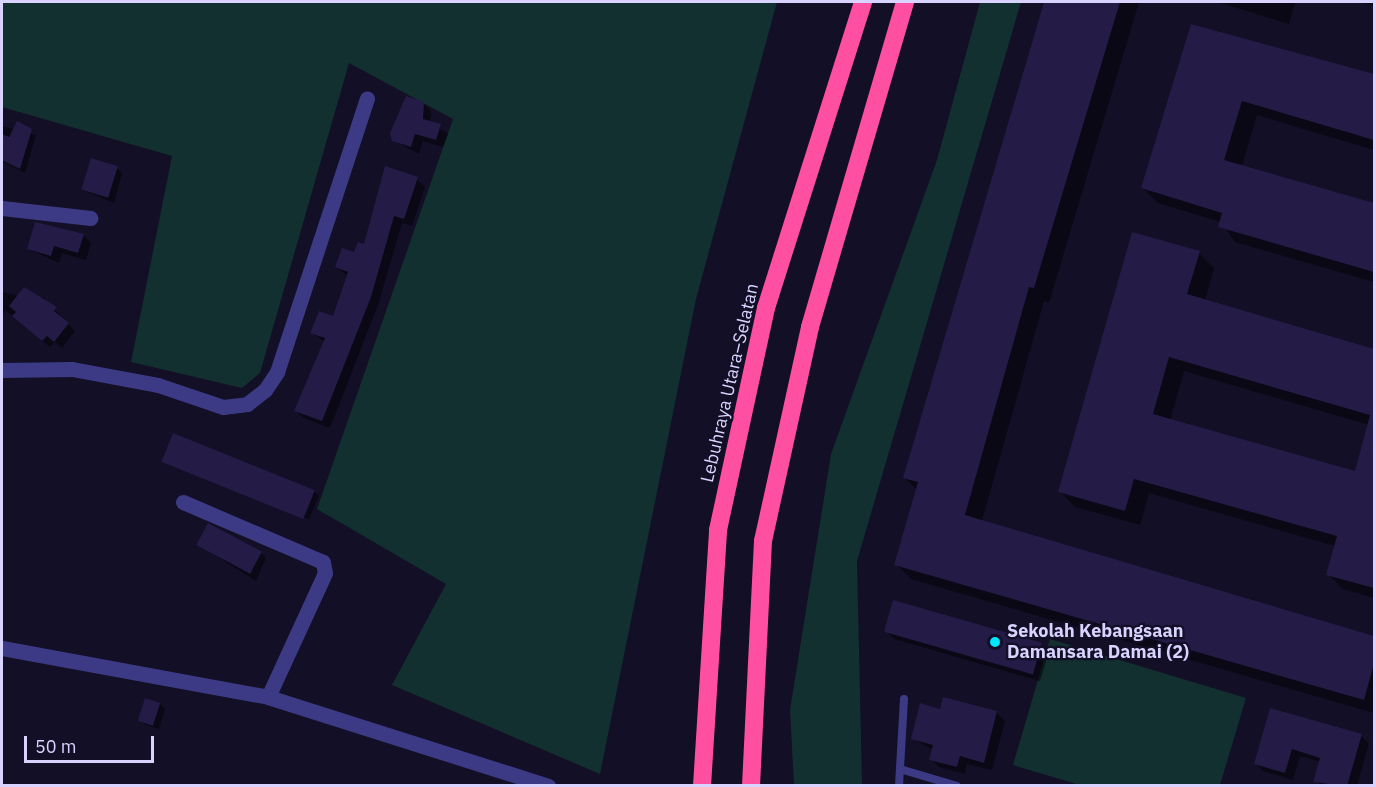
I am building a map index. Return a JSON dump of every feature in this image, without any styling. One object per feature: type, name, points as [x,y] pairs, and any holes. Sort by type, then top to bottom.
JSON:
[{"type":"highway","name":"Lebuhraya Utara–Selatan","points":[[702,786],[718,530],[766,308],[863,2]]},
{"type":"highway","points":[[751,786],[763,541],[810,327],[905,2]]},
{"type":"street","points":[[2,370],[72,369],[158,385],[223,407],[247,404],[265,390],[285,350],[367,98]]},
{"type":"street","points":[[2,207],[90,218]]},
{"type":"street","points":[[183,502],[323,562],[325,573],[268,697]]},
{"type":"street","points":[[2,648],[268,697],[548,786]]},
{"type":"lane","points":[[899,786],[904,699]]},
{"type":"lane","points":[[900,769],[957,786]]},
{"type":"green space","points":[[2,2],[777,2],[696,299],[600,774],[392,685],[446,584],[317,509],[453,119],[349,63],[260,373],[242,388],[131,362],[172,156],[2,107]]},
{"type":"green space","points":[[980,2],[1021,2],[857,561],[862,785],[794,785],[790,710],[831,454],[937,160]]},
{"type":"green space","points":[[1050,639],[1246,698],[1220,785],[1080,785],[1013,765]]},
{"type":"building","points":[[1044,2],[1120,2],[1034,288],[1029,287],[965,515],[1374,636],[1374,663],[1364,700],[894,565],[918,482],[903,478]]},
{"type":"building","points":[[1191,24],[1374,74],[1374,140],[1242,101],[1224,160],[1374,203],[1374,272],[1218,227],[1222,213],[1141,188]]},
{"type":"building","points":[[406,96],[424,102],[423,119],[441,124],[436,140],[415,134],[411,147],[392,141],[390,133]]},
{"type":"building","points":[[17,121],[32,129],[20,169],[2,160],[2,134],[9,137]]},
{"type":"building","points":[[91,158],[118,166],[108,198],[81,190]]},
{"type":"building","points":[[385,166],[418,177],[404,219],[394,216],[371,297],[322,421],[294,411],[325,338],[310,333],[319,311],[333,316],[348,272],[335,267],[342,248],[354,252],[358,242],[364,244]]},
{"type":"building","points":[[35,222],[84,234],[78,253],[54,246],[51,256],[27,249]]},
{"type":"building","points":[[1132,232],[1200,251],[1187,294],[1374,349],[1374,588],[1326,575],[1337,536],[1134,479],[1125,511],[1058,492]],"holes":[[[1169,357],[1370,415],[1355,471],[1153,414]]]},
{"type":"building","points":[[24,287],[57,307],[54,311],[69,323],[54,342],[47,336],[42,341],[12,316],[16,312],[9,306]]},
{"type":"building","points":[[173,433],[315,490],[303,519],[161,462]]},
{"type":"building","points":[[208,523],[262,552],[250,574],[196,545]]},
{"type":"building","points":[[893,600],[1042,643],[1033,674],[884,632]]},
{"type":"building","points":[[943,697],[997,711],[984,763],[960,756],[957,767],[929,760],[933,745],[911,739],[920,703],[940,709]]},
{"type":"building","points":[[145,698],[160,703],[153,726],[138,721]]},
{"type":"building","points":[[1270,708],[1362,734],[1347,786],[1313,782],[1320,758],[1292,749],[1285,773],[1254,764]]},
{"type":"place","name":"Sekolah Kebangsaan Damansara Damai (2)","points":[[995,642]]}]
